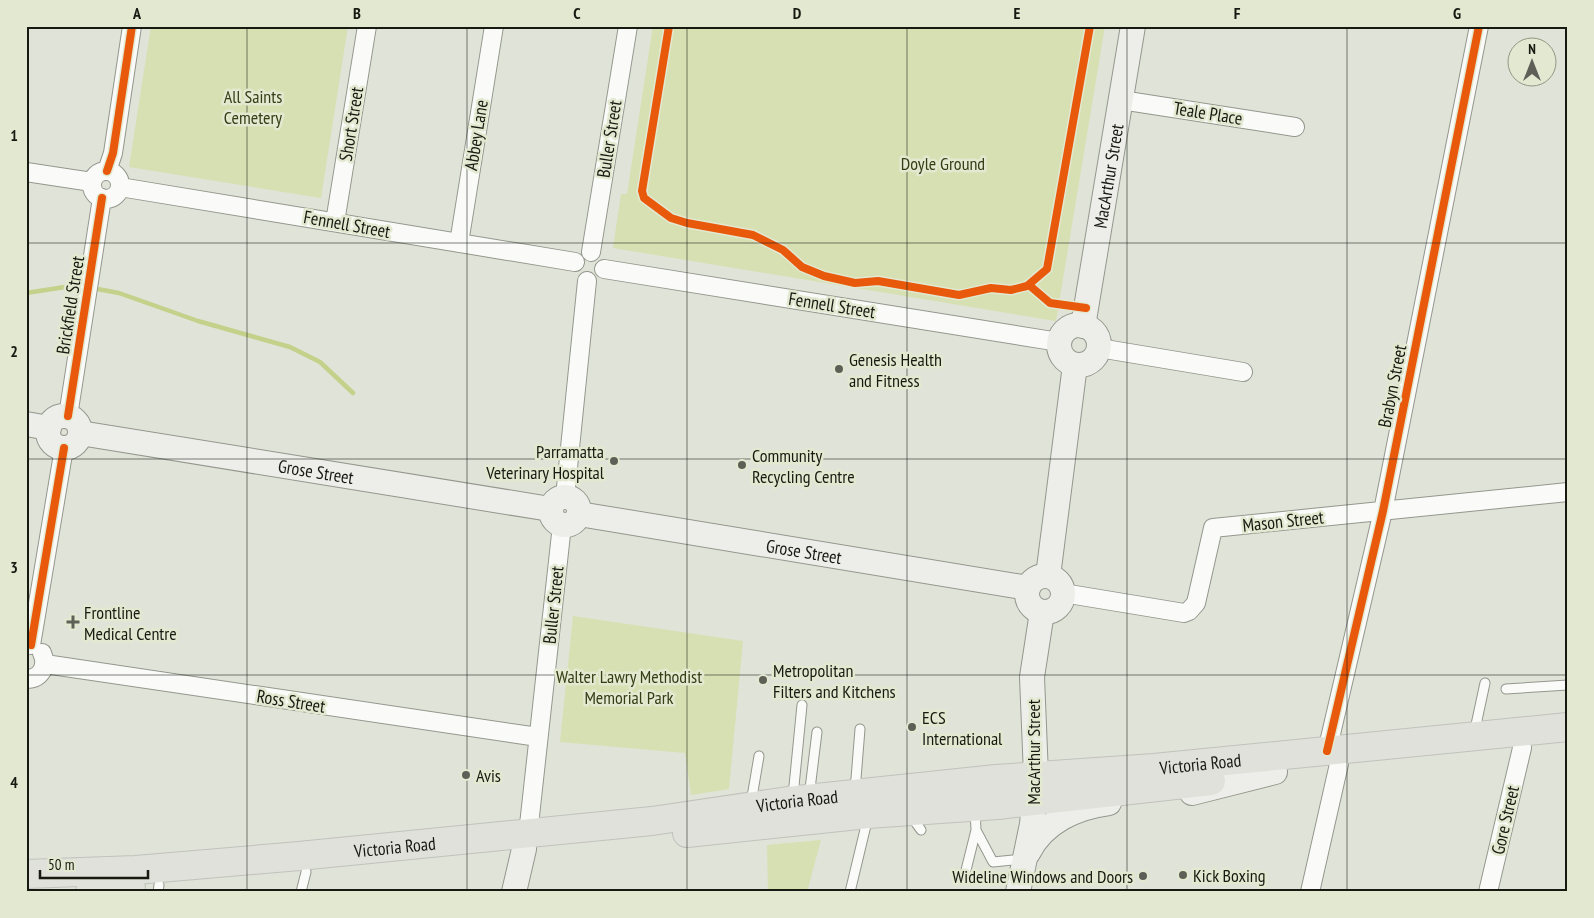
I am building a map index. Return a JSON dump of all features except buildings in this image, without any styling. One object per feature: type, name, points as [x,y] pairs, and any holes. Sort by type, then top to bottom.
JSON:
[{"type":"main road","name":"Victoria Road","points":[[90,892],[304,882],[526,842],[801,799],[862,804],[914,820],[975,819],[1035,788],[1134,791],[1275,772],[1333,758],[1473,737],[1568,727]]},
{"type":"main road","name":"Victoria Road","points":[[26,874],[136,870],[526,842],[862,804],[1035,788],[1154,768],[1522,748],[1568,743]]},
{"type":"street","points":[[107,171],[112,153],[132,26]]},
{"type":"street","name":"Short Street","points":[[335,222],[367,26]]},
{"type":"street","name":"Abbey Lane","points":[[459,243],[494,26]]},
{"type":"street","name":"Buller Street","points":[[591,252],[628,26]]},
{"type":"street","name":"MacArthur Street","points":[[1083,326],[1133,26]]},
{"type":"street","name":"Brabyn Street","points":[[1310,892],[1333,758],[1480,26]]},
{"type":"street","name":"Teale Place","points":[[1121,100],[1295,127]]},
{"type":"street","points":[[107,171],[117,176],[120,187],[115,195],[102,198],[94,192],[92,182],[99,172],[107,171]]},
{"type":"street","points":[[26,172],[92,182]]},
{"type":"street","name":"Fennell Street","points":[[120,187],[575,262]]},
{"type":"street","name":"Brickfield Street","points":[[29,645],[57,430],[88,287],[102,198]]},
{"type":"street","points":[[591,252],[602,257],[604,268],[598,279],[587,281],[576,274],[575,262],[581,254],[591,252]]},
{"type":"street","name":"Fennell Street","points":[[604,268],[1059,342]]},
{"type":"street","name":"Buller Street","points":[[526,842],[564,511],[587,281]]},
{"type":"street","points":[[1083,326],[1093,331],[1097,336],[1099,348],[1091,362],[1075,365],[1064,359],[1059,348],[1059,342],[1065,331],[1070,327],[1083,326]]},
{"type":"street","points":[[1099,348],[1243,372]]},
{"type":"street","points":[[1048,576],[1075,365]]},
{"type":"street","name":"Grose Street","points":[[57,430],[1028,588]]},
{"type":"street","name":"Mason Street","points":[[1063,594],[1184,613],[1188,612],[1196,603],[1213,528],[1568,492]]},
{"type":"street","points":[[1048,576],[1059,582],[1063,594],[1059,605],[1054,610],[1042,612],[1031,606],[1027,594],[1028,588],[1036,578],[1048,576]]},
{"type":"street","name":"MacArthur Street","points":[[1018,892],[1025,859],[1035,788],[1032,677],[1042,612]]},
{"type":"street","points":[[26,678],[38,676],[45,664],[43,654],[29,645]]},
{"type":"street","name":"Ross Street","points":[[45,664],[538,737]]},
{"type":"street","name":"Gore Street","points":[[1488,892],[1522,748]]},
{"type":"street","points":[[1025,859],[1037,839],[1054,823],[1088,806],[1197,793],[1275,772]]},
{"type":"street","points":[[514,892],[526,842]]},
{"type":"lane","points":[[1473,737],[1485,683]]},
{"type":"lane","points":[[1506,689],[1568,685]]},
{"type":"lane","points":[[801,799],[802,705]]},
{"type":"lane","points":[[850,892],[862,804],[860,729]]},
{"type":"lane","points":[[801,799],[817,732]]},
{"type":"lane","points":[[751,806],[759,756]]},
{"type":"lane","points":[[975,819],[994,862],[1025,859]]},
{"type":"lane","points":[[964,878],[975,819]]},
{"type":"green space","name":"All Saints Cemetery","points":[[151,26],[348,26],[321,198],[129,167]]},
{"type":"green space","name":"Doyle Ground","points":[[653,26],[1105,26],[1056,321],[613,248],[621,194],[627,194]]},
{"type":"green space","name":"Walter Lawry Methodist Memorial Park","points":[[573,616],[743,641],[729,789],[691,795],[685,753],[560,742]]},
{"type":"green space","points":[[821,840],[807,892],[768,892],[767,845]]},
{"type":"waterway","points":[[26,293],[78,285],[84,286]]},
{"type":"waterway","points":[[92,288],[119,293],[198,321],[290,347],[320,362],[353,393]]},
{"type":"cycle path","points":[[107,171],[113,153],[132,26]]},
{"type":"cycle path","points":[[669,26],[642,191],[644,198],[671,218],[687,223],[753,235],[783,250],[802,267],[824,276],[855,283],[878,281],[959,295],[991,288],[1011,290],[1027,286],[1047,269],[1090,26]]},
{"type":"cycle path","points":[[1327,751],[1383,511],[1479,26]]},
{"type":"cycle path","points":[[68,416],[102,198]]},
{"type":"cycle path","points":[[1029,285],[1050,303],[1086,308]]},
{"type":"cycle path","points":[[31,645],[64,448]]},
{"type":"place","name":"Genesis Health and Fitness","points":[[839,369]]},
{"type":"place","name":"Parramatta Veterinary Hospital","points":[[614,461]]},
{"type":"place","name":"Community Recycling Centre","points":[[742,465]]},
{"type":"place","name":"Frontline Medical Centre","points":[[73,622]]},
{"type":"place","name":"Metropolitan Filters and Kitchens","points":[[763,680]]},
{"type":"place","name":"ECS International","points":[[912,727]]},
{"type":"place","name":"Avis","points":[[466,775]]},
{"type":"place","name":"Kick Boxing","points":[[1183,875]]},
{"type":"place","name":"Wideline Windows and Doors","points":[[1143,876]]}]
